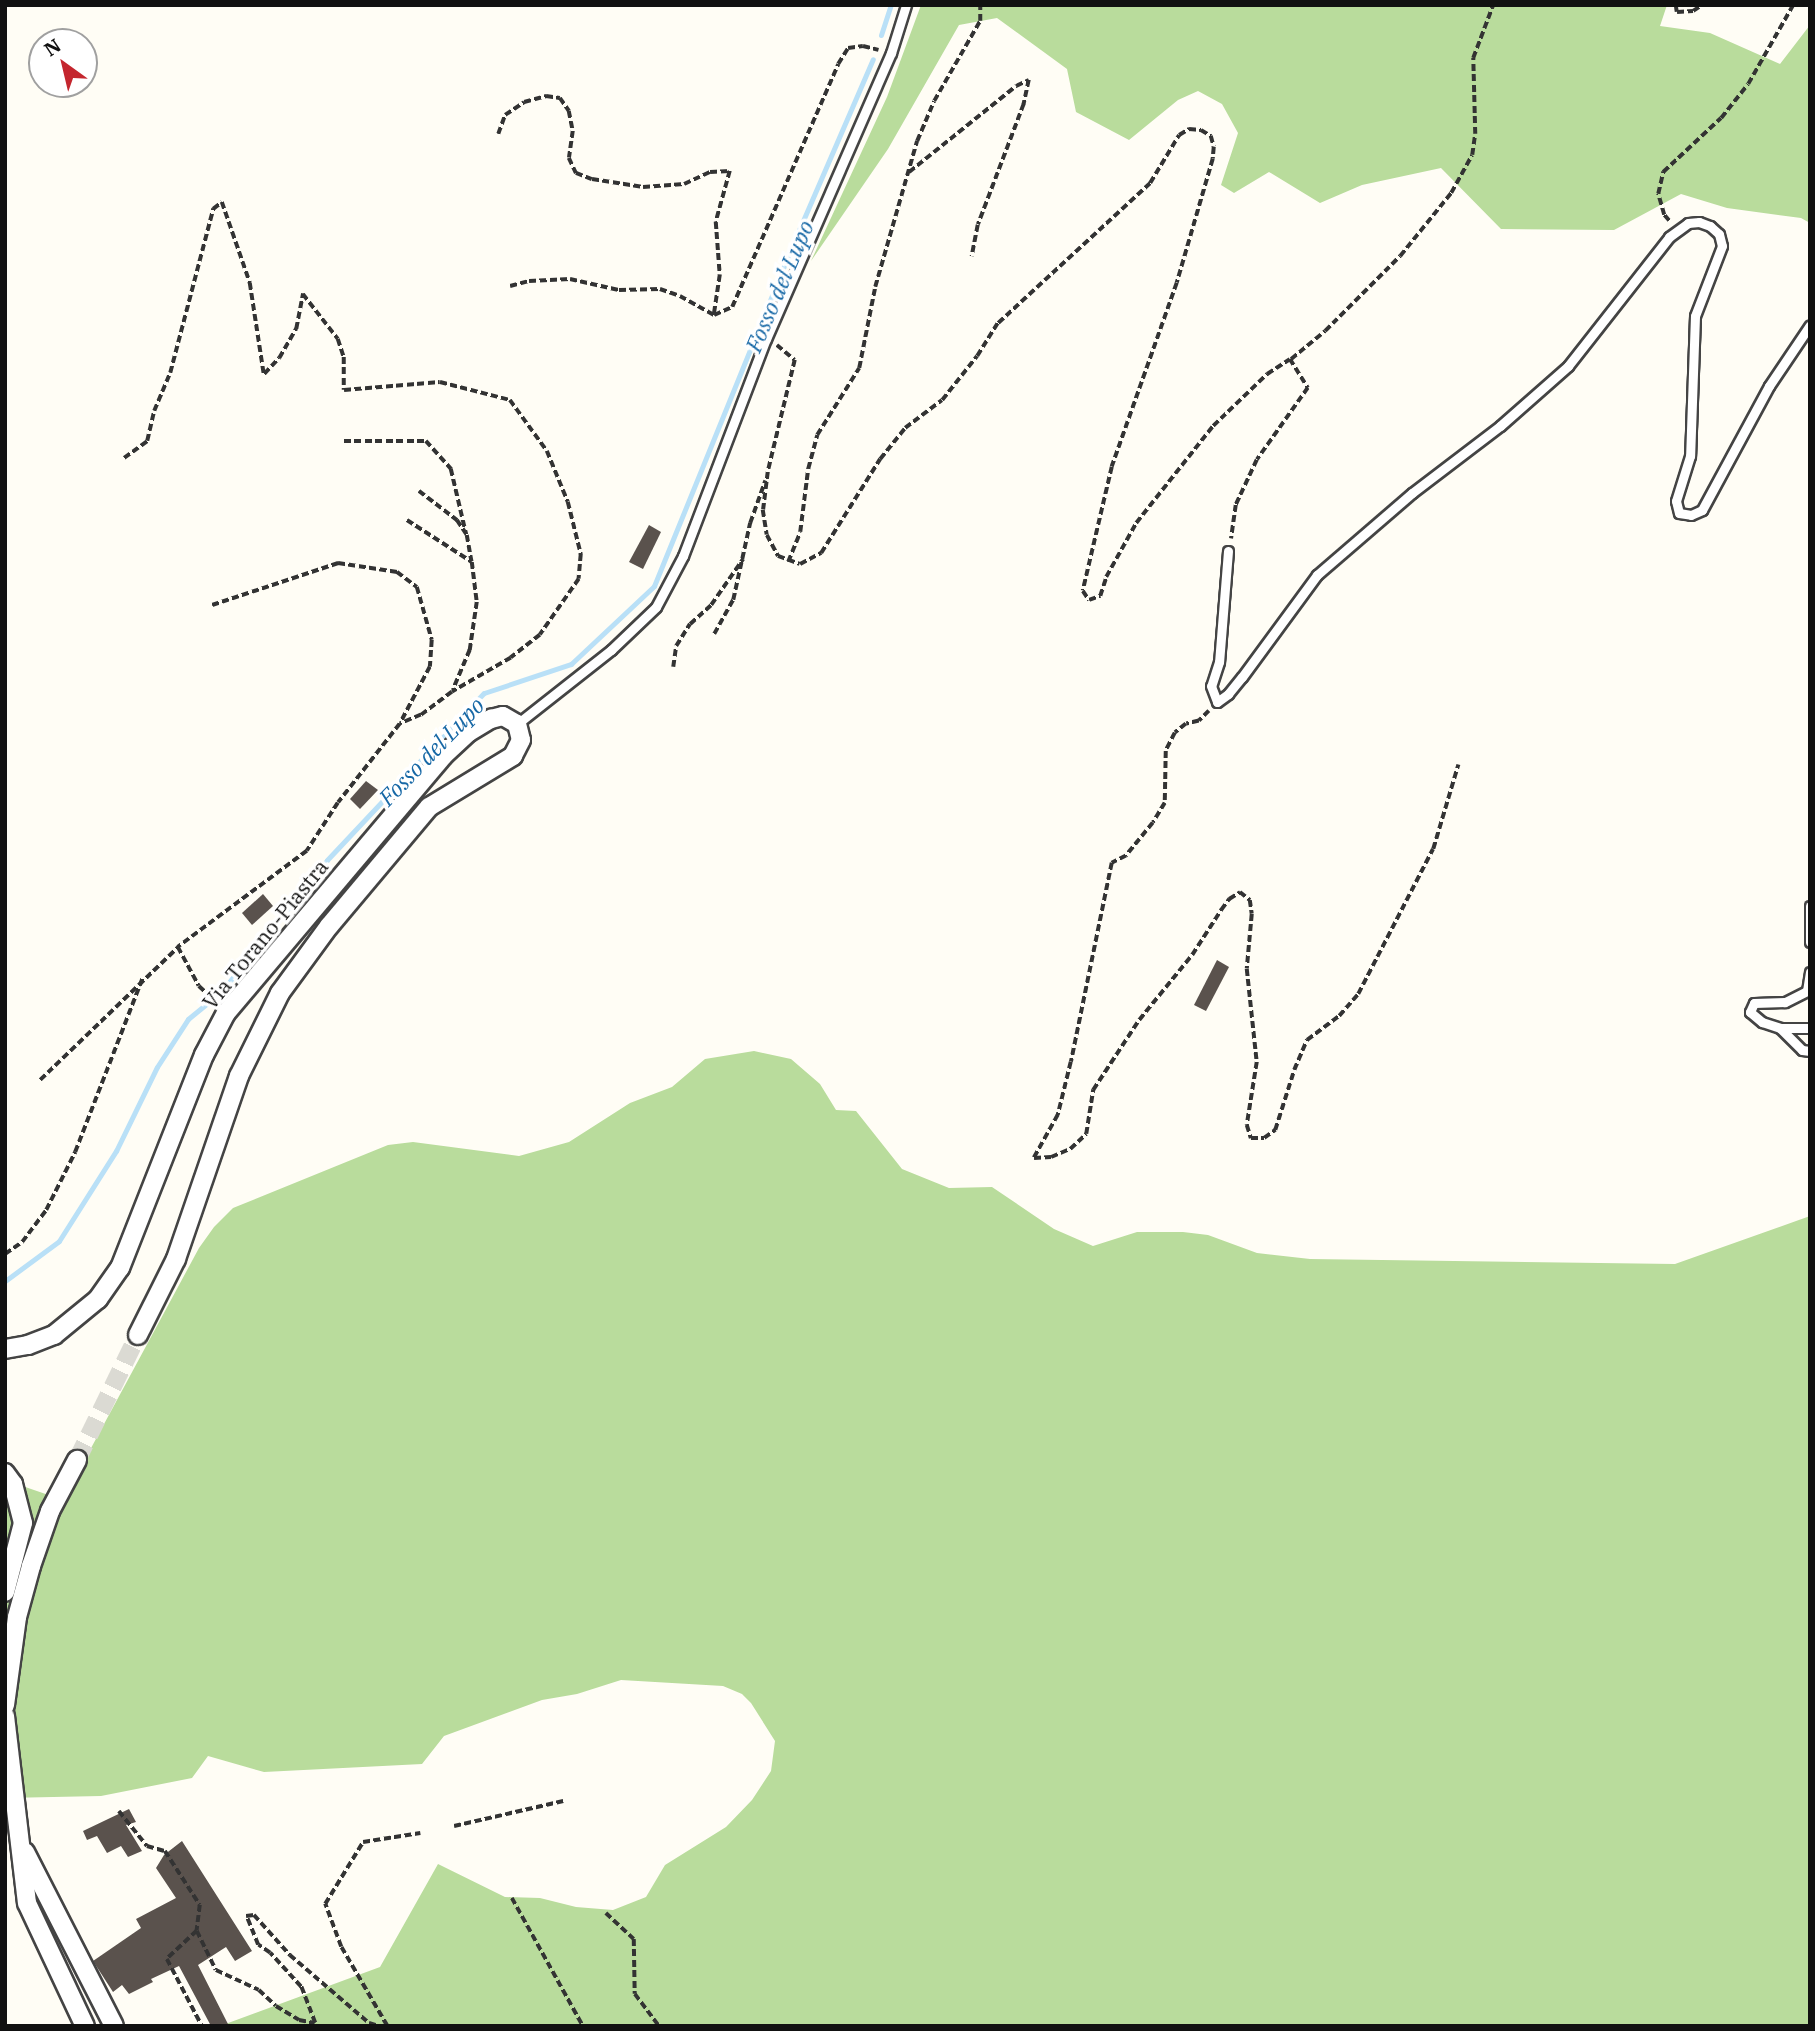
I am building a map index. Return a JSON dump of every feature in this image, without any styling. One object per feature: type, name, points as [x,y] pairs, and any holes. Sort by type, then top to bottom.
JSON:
[{"type":"street","name":"Via Torano-Piastra","points":[[5,1349],[28,1345],[54,1335],[98,1299],[120,1268],[204,1055],[226,1013],[443,756],[469,732],[491,719],[503,716],[517,724]]},
{"type":"street","points":[[138,1335],[176,1259],[239,1076],[280,993],[329,926],[429,807],[513,756],[521,740],[517,724]]},
{"type":"street","points":[[5,1705],[17,1617],[50,1511],[77,1460]]},
{"type":"street","points":[[5,1473],[13,1484],[23,1523],[5,1592]]},
{"type":"street","points":[[5,1716],[27,1903],[85,2026]]},
{"type":"street","points":[[21,1842],[114,2026]]},
{"type":"lane","points":[[517,724],[611,650],[656,607],[683,556],[766,339],[891,53],[906,5]]},
{"type":"lane","points":[[1228,551],[1219,662],[1211,687],[1217,702],[1235,686],[1317,575],[1412,493],[1500,426],[1568,366],[1678,230],[1688,223],[1699,222],[1719,234],[1723,246],[1695,316],[1690,456],[1676,501],[1679,513],[1691,515],[1702,510],[1769,386],[1810,325]]},
{"type":"lane","points":[[1810,906],[1810,942]]},
{"type":"lane","points":[[1810,972],[1807,991],[1785,1002],[1754,1003],[1750,1012],[1762,1022],[1780,1028],[1810,1028]]},
{"type":"lane","points":[[1780,1028],[1802,1050],[1810,1051]]},
{"type":"path","points":[[788,562],[800,532],[808,469],[817,435],[859,368],[875,286],[907,173],[933,101],[979,22],[980,5]]},
{"type":"path","points":[[768,472],[763,510],[767,535],[778,556],[788,562],[800,564],[821,553],[880,458],[905,428],[942,400],[977,356],[998,323],[1150,183],[1179,135],[1189,129],[1201,130],[1211,136],[1213,159],[1177,283],[1112,467],[1083,591],[1089,600],[1100,596],[1106,577],[1136,523],[1213,426],[1267,374],[1325,331],[1400,256],[1451,193],[1472,155],[1475,134],[1473,58],[1493,5]]},
{"type":"path","points":[[1676,5],[1677,12],[1693,11],[1702,5]]},
{"type":"path","points":[[1678,230],[1664,215],[1658,194],[1663,172],[1721,118],[1748,84],[1793,5]]},
{"type":"path","points":[[714,315],[732,307],[838,64],[848,48],[863,46],[891,53]]},
{"type":"path","points":[[907,173],[1016,86],[1029,80],[1024,104],[978,225],[972,256]]},
{"type":"path","points":[[498,134],[505,116],[524,102],[546,96],[560,98],[569,111],[573,131],[569,158],[576,173],[592,179],[643,187],[684,184],[710,172],[730,171],[716,222],[720,275],[714,315]]},
{"type":"path","points":[[124,457],[147,442],[154,411],[170,373],[213,209],[222,202],[250,283],[264,374],[279,358],[296,329],[303,294],[338,339],[344,357],[344,390],[440,382],[510,400],[547,451],[578,533],[579,579],[540,635],[511,658],[452,692],[421,715],[400,724]]},
{"type":"path","points":[[510,286],[529,281],[570,279],[619,290],[660,289],[680,296],[714,315]]},
{"type":"path","points":[[714,634],[733,600],[750,523],[768,472],[795,360],[766,339]]},
{"type":"path","points":[[1228,551],[1236,505],[1258,460],[1308,388],[1290,359]]},
{"type":"path","points":[[345,441],[426,441],[451,469],[467,535],[477,602],[470,650],[452,692]]},
{"type":"path","points":[[419,491],[457,520],[467,535]]},
{"type":"path","points":[[407,520],[472,562]]},
{"type":"path","points":[[673,667],[677,646],[690,624],[711,605],[744,557]]},
{"type":"path","points":[[40,1080],[106,1018],[143,977],[178,947],[307,851],[338,803],[400,724],[430,667],[432,640],[417,587],[397,572],[338,563],[212,605]]},
{"type":"path","points":[[1217,702],[1199,721],[1186,724],[1175,733],[1166,751],[1165,803],[1153,823],[1126,856],[1112,863],[1072,1062],[1058,1115],[1034,1158],[1051,1157],[1070,1149],[1086,1134],[1093,1090],[1139,1020],[1192,955],[1229,899],[1240,892],[1251,900],[1247,969],[1257,1062],[1247,1125],[1251,1138],[1264,1138],[1275,1130],[1294,1070],[1307,1040],[1339,1016],[1358,994],[1433,849],[1458,765]]},
{"type":"path","points":[[178,947],[205,992],[219,1006]]},
{"type":"path","points":[[5,1254],[22,1242],[46,1210],[75,1152],[143,977]]},
{"type":"path","points":[[454,1826],[563,1801]]},
{"type":"path","points":[[119,1811],[147,1846],[165,1851],[200,1905],[197,1931],[216,1970],[259,1990],[276,2006],[299,2020],[315,2024]]},
{"type":"path","points":[[387,2026],[341,1947],[324,1904],[363,1842],[419,1833]]},
{"type":"path","points":[[512,1898],[583,2026]]},
{"type":"path","points":[[606,1913],[634,1939],[635,1994],[659,2026]]},
{"type":"path","points":[[315,2024],[301,1987],[270,1953],[258,1945],[246,1916],[254,1915],[290,1955],[369,2022],[379,2026]]},
{"type":"path","points":[[197,1931],[167,1959],[202,2026]]},
{"type":"green space","points":[[921,5],[1667,5],[1660,26],[1710,33],[1780,64],[1810,25],[1810,223],[1801,218],[1727,208],[1681,194],[1614,230],[1501,229],[1441,168],[1362,185],[1320,203],[1269,172],[1234,193],[1221,185],[1238,133],[1222,104],[1198,91],[1178,100],[1129,140],[1076,112],[1067,69],[997,18],[959,25],[888,149],[811,261],[887,97]]},
{"type":"green space","points":[[754,1051],[791,1059],[820,1084],[836,1110],[856,1111],[902,1169],[949,1188],[992,1187],[1054,1229],[1093,1246],[1137,1232],[1183,1232],[1208,1235],[1257,1253],[1310,1259],[1675,1264],[1810,1216],[1810,2026],[220,2026],[380,1967],[438,1864],[505,1897],[540,1898],[576,1907],[613,1910],[646,1897],[665,1865],[726,1827],[752,1800],[771,1771],[775,1741],[751,1703],[742,1694],[723,1686],[621,1680],[577,1694],[542,1700],[444,1736],[422,1764],[264,1772],[208,1756],[192,1778],[101,1796],[5,1798],[5,1480],[63,1500],[199,1248],[214,1227],[233,1208],[388,1145],[413,1142],[519,1156],[569,1142],[630,1103],[672,1087],[705,1059]]},
{"type":"building","points":[[649,525],[661,532],[643,569],[629,562]]},
{"type":"building","points":[[366,781],[378,790],[360,809],[350,799]]},
{"type":"building","points":[[263,894],[273,906],[252,925],[242,913]]},
{"type":"building","points":[[1217,960],[1229,967],[1206,1011],[1194,1005]]},
{"type":"building","points":[[129,1809],[136,1822],[126,1825],[142,1851],[128,1857],[121,1846],[107,1853],[97,1836],[87,1840],[83,1831]]},
{"type":"building","points":[[182,1841],[252,1951],[235,1961],[226,1947],[198,1965],[229,2026],[211,2026],[179,1966],[151,1979],[153,1982],[129,1994],[122,1985],[113,1992],[93,1961],[141,1928],[136,1919],[176,1898],[156,1868],[164,1855]]},
{"type":"waterway","name":"Fosso del Lupo","points":[[881,35],[891,5]]},
{"type":"waterway","name":"Fosso del Lupo","points":[[5,1281],[59,1241],[116,1151],[157,1067],[188,1019],[221,992],[327,860],[484,693],[571,664],[654,586],[789,253],[873,59]]},
{"type":"tunnel","points":[[77,1460],[138,1335]]}]
